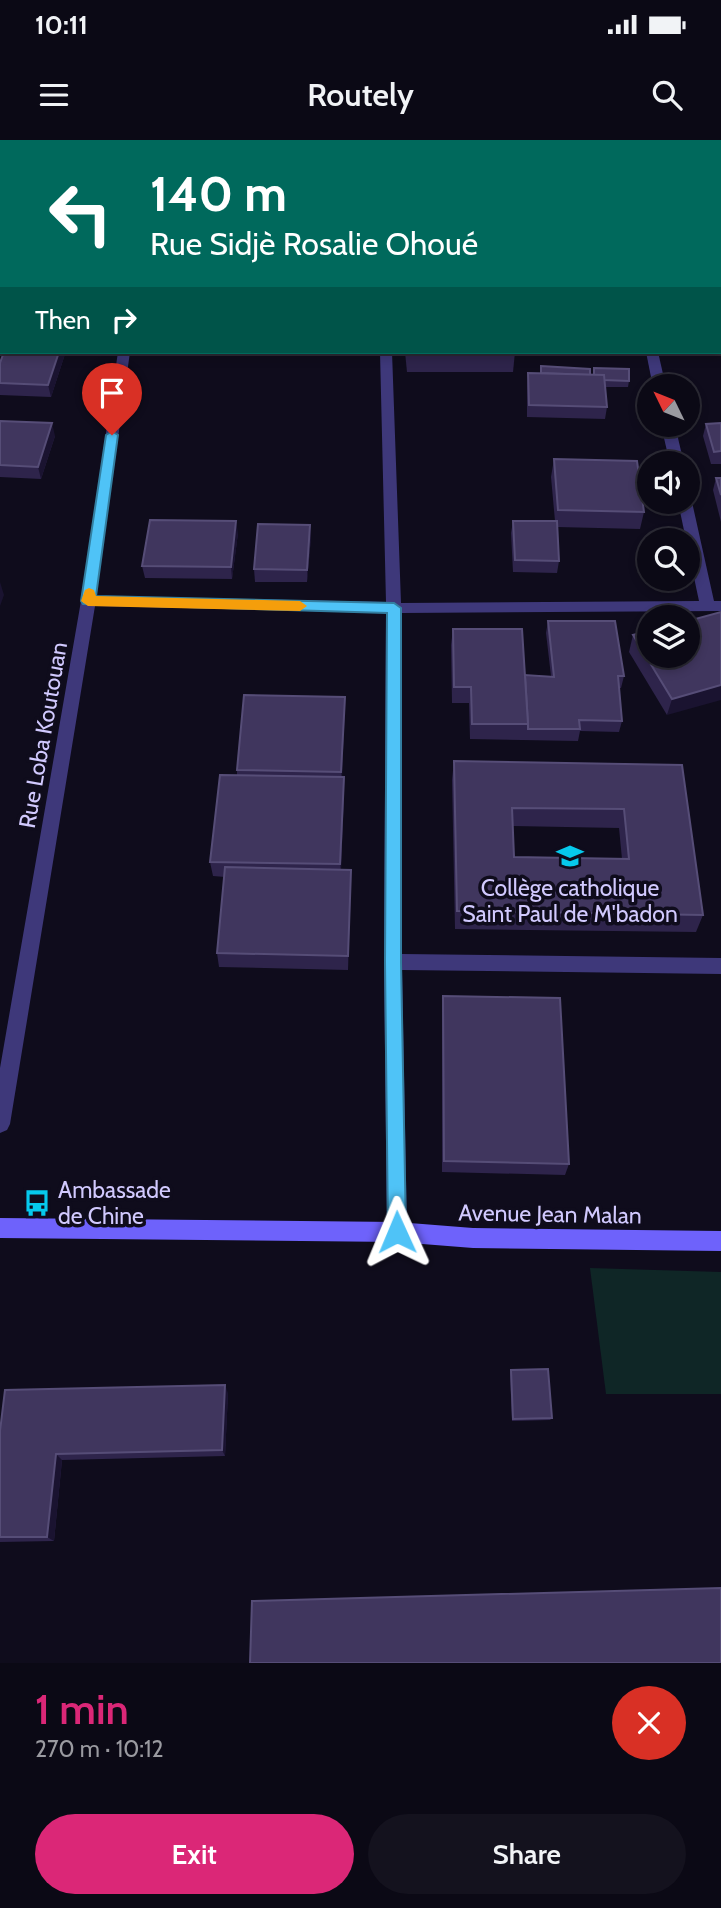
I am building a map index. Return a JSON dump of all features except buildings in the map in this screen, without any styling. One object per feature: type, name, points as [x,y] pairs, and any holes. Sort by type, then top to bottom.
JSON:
[{"type":"main road","name":"Avenue Jean Malan","points":[[0,1228],[397,1232],[473,1238],[721,1241]]},
{"type":"street","name":"Rue Loba Koutouan","points":[[0,1124],[88,601],[124,354]]},
{"type":"street","points":[[386,354],[394,608],[393,962],[397,1232]]},
{"type":"street","points":[[652,354],[657,374]]},
{"type":"street","points":[[88,601],[394,608],[714,606],[688,514]]},
{"type":"street","points":[[393,962],[721,966]]},
{"type":"green space","points":[[590,1268],[721,1272],[721,1394],[606,1394]]},
{"type":"slow traffic","points":[[89,593],[88,601],[300,606]]},
{"type":"place","name":"Collège catholique Saint Paul de M'badon","points":[[570,856]]},
{"type":"place","name":"Ambassade de Chine","points":[[37,1203]]},
{"type":"route","points":[[112,435],[88,601],[394,608],[393,962],[397,1232]]}]
